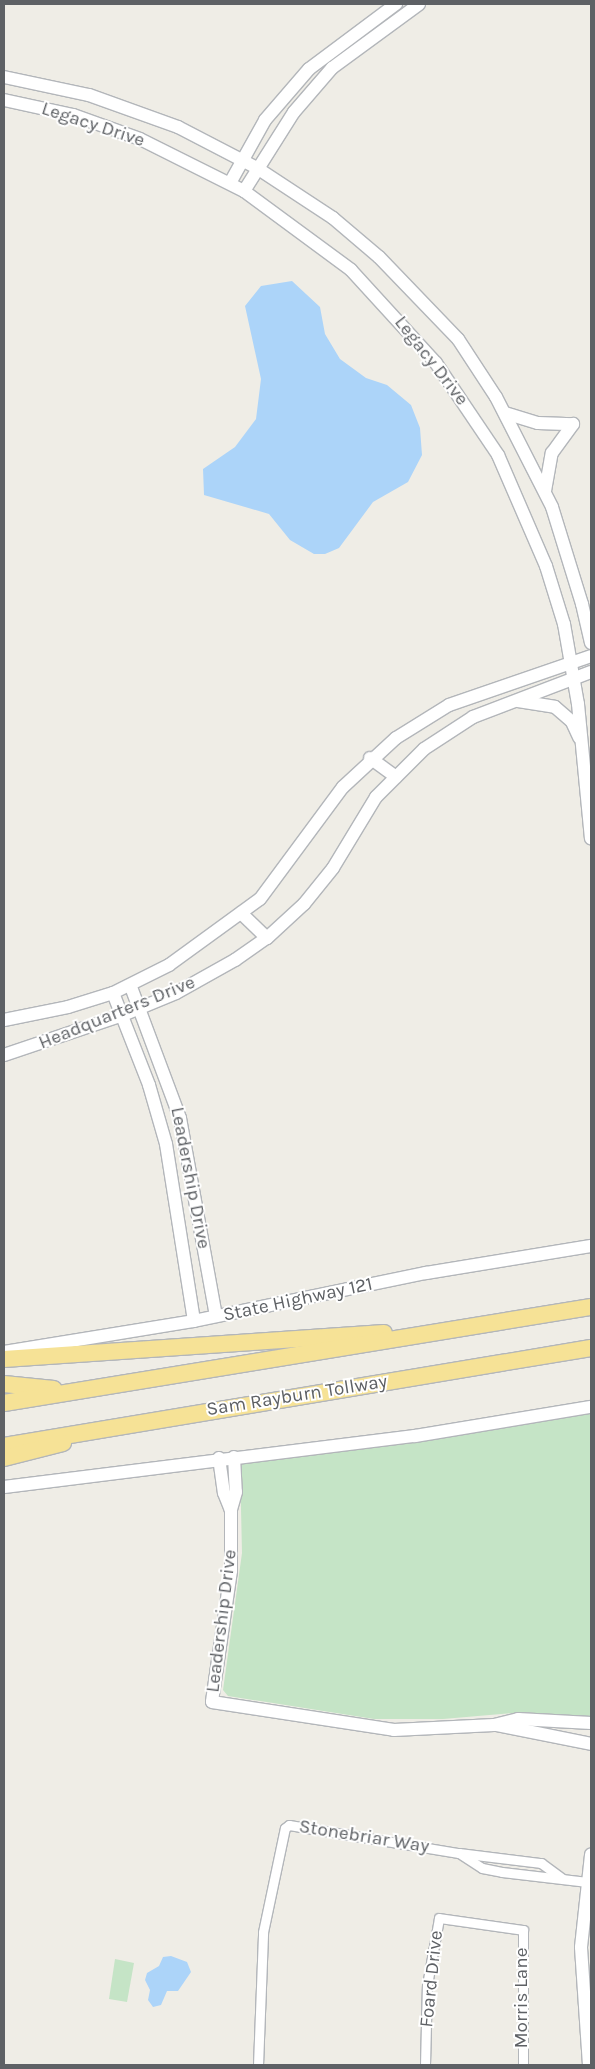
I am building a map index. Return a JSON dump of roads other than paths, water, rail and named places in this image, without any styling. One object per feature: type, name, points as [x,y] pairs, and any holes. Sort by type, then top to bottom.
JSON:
[{"type":"highway","name":"Sam Rayburn Tollway","points":[[4,1403],[591,1307]]},
{"type":"highway","points":[[4,1359],[320,1335],[448,1330]]},
{"type":"highway","name":"Sam Rayburn Tollway","points":[[4,1446],[591,1348]]},
{"type":"highway","points":[[4,1384],[76,1391]]},
{"type":"highway","points":[[4,1458],[38,1452],[105,1428]]},
{"type":"main road","points":[[230,183],[265,120],[309,69],[396,4]]},
{"type":"main road","points":[[244,191],[294,112],[332,68],[420,4]]},
{"type":"main road","name":"Legacy Drive","points":[[4,77],[60,88],[132,108],[178,127],[257,168],[333,218],[407,284],[458,339],[505,413],[545,491],[587,608],[591,643]]},
{"type":"main road","name":"Legacy Drive","points":[[4,100],[103,124],[201,166],[244,191],[352,270],[412,334],[454,386],[498,455],[532,527],[561,614],[583,746],[591,838]]},
{"type":"main road","points":[[505,413],[538,423],[572,424],[552,453],[545,491]]},
{"type":"main road","name":"Headquarters Drive","points":[[4,1022],[130,987],[187,953],[241,913],[269,889],[343,787],[370,758],[396,738],[449,705],[591,656]]},
{"type":"main road","name":"Headquarters Drive","points":[[4,1055],[139,1009],[198,982],[267,938],[322,882],[376,797],[424,749],[455,727],[513,700],[591,672]]},
{"type":"main road","points":[[513,700],[536,701],[555,707],[572,722],[583,746]]},
{"type":"main road","points":[[370,758],[396,777]]},
{"type":"main road","points":[[241,913],[267,938]]},
{"type":"main road","name":"Leadership Drive","points":[[130,987],[180,1118],[216,1316]]},
{"type":"main road","name":"Leadership Drive","points":[[114,993],[149,1085],[166,1144],[194,1321]]},
{"type":"main road","name":"State Highway 121","points":[[4,1352],[194,1321],[426,1273],[591,1246]]},
{"type":"main road","points":[[4,1487],[219,1458],[416,1436],[591,1406]]},
{"type":"main road","name":"Leadership Drive","points":[[234,1457],[236,1492],[231,1510],[231,1571],[212,1702],[378,1728],[413,1730],[494,1725]]},
{"type":"main road","name":"Leadership Drive","points":[[219,1458],[224,1493],[231,1510]]},
{"type":"main road","points":[[494,1725],[526,1718],[591,1723]]},
{"type":"main road","points":[[494,1725],[591,1744]]},
{"type":"main road","points":[[589,2065],[581,1947],[591,1855]]},
{"type":"street","name":"Stonebriar Way","points":[[258,2065],[263,1932],[285,1828],[297,1824],[459,1853],[482,1868],[552,1880],[562,1878],[589,1882]]},
{"type":"street","points":[[459,1853],[541,1863],[562,1878]]},
{"type":"street","points":[[519,1875],[522,1860]]},
{"type":"street","name":"Foard Drive","points":[[425,2065],[427,1985],[438,1918],[523,1930]]},
{"type":"street","name":"Morris Lane","points":[[523,1930],[523,2065]]},
{"type":"water","points":[[292,281],[320,307],[325,334],[340,359],[366,378],[387,385],[411,405],[420,428],[422,455],[408,482],[373,502],[339,548],[325,554],[314,554],[290,540],[269,514],[204,495],[203,469],[235,447],[256,419],[261,379],[245,306],[261,286]]},
{"type":"water","points":[[171,1956],[187,1962],[191,1972],[178,1991],[167,1991],[161,2005],[153,2007],[148,2000],[150,1990],[145,1980],[147,1973],[159,1966],[163,1957]]}]
